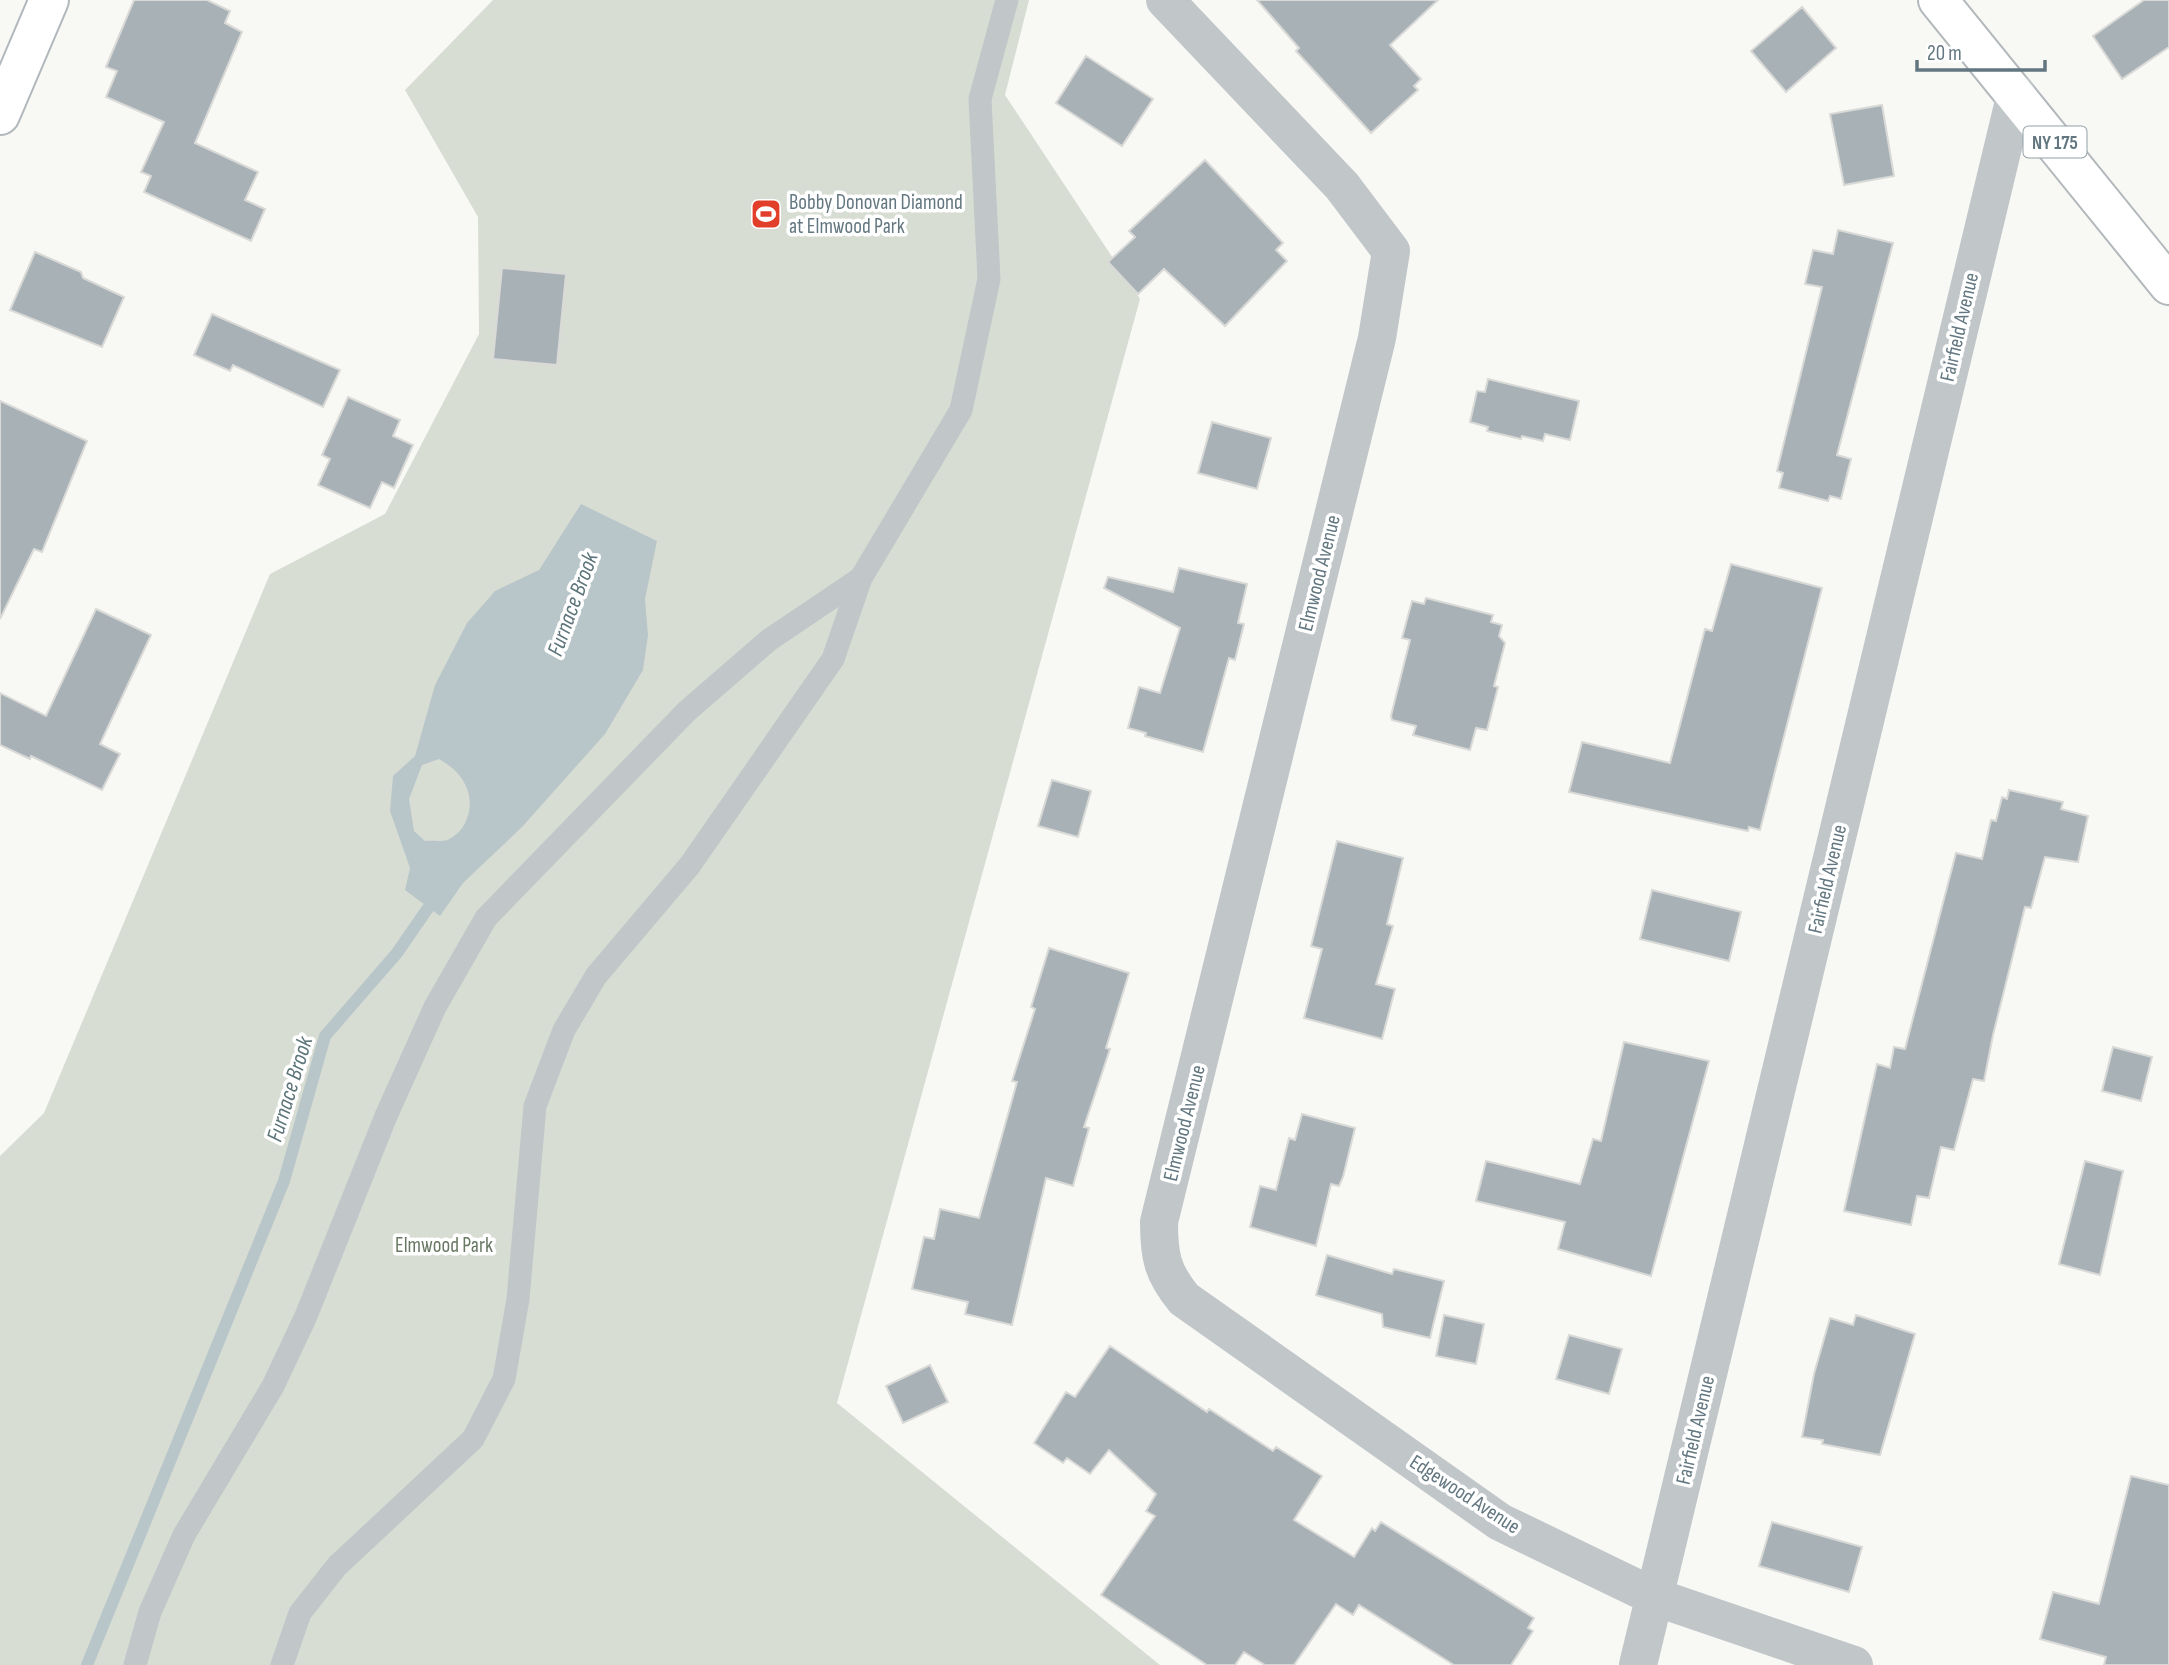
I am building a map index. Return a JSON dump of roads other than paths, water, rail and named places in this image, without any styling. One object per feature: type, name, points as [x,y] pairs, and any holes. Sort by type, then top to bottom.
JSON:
[{"type":"main road","points":[[0,115],[48,0]]},
{"type":"main road","name":"NY 175","points":[[1938,0],[2169,285]]},
{"type":"street","name":"Elmwood Avenue","points":[[1159,1222],[1377,338],[1391,251],[1342,186],[1165,0]]},
{"type":"street","name":"Fairfield Avenue","points":[[1638,1665],[2016,93]]},
{"type":"street","name":"Edgewood Avenue","points":[[1159,1222],[1159,1254],[1170,1281],[1184,1299],[1500,1521],[1655,1597],[1854,1665]]},
{"type":"lane","points":[[282,1665],[300,1613],[337,1566],[473,1439],[504,1379],[518,1299],[535,1106],[564,1030],[596,976],[690,865],[833,659],[861,578],[961,410],[989,279],[980,99],[1007,0]]},
{"type":"lane","points":[[135,1665],[150,1612],[184,1535],[279,1373],[306,1316],[386,1116],[435,1007],[486,918],[687,711],[769,640],[861,578]]},
{"type":"water","points":[[581,504],[657,541],[645,599],[648,635],[643,670],[605,734],[522,827],[463,883],[440,916],[405,890],[410,868],[390,811],[393,776],[415,756],[435,685],[467,623],[495,591],[539,570]],"holes":[[[439,759],[448,764],[466,785],[469,811],[463,827],[453,837],[445,841],[425,841],[414,831],[409,799],[422,765]]]},
{"type":"waterway","name":"Furnace Brook","points":[[87,1665],[284,1181],[325,1036],[397,953],[437,895]]},
{"type":"place","name":"Bobby Donovan Diamond at Elmwood Park","points":[[766,214]]},
{"type":"park label","name":"Elmwood Park","points":[[444,1245]]}]
